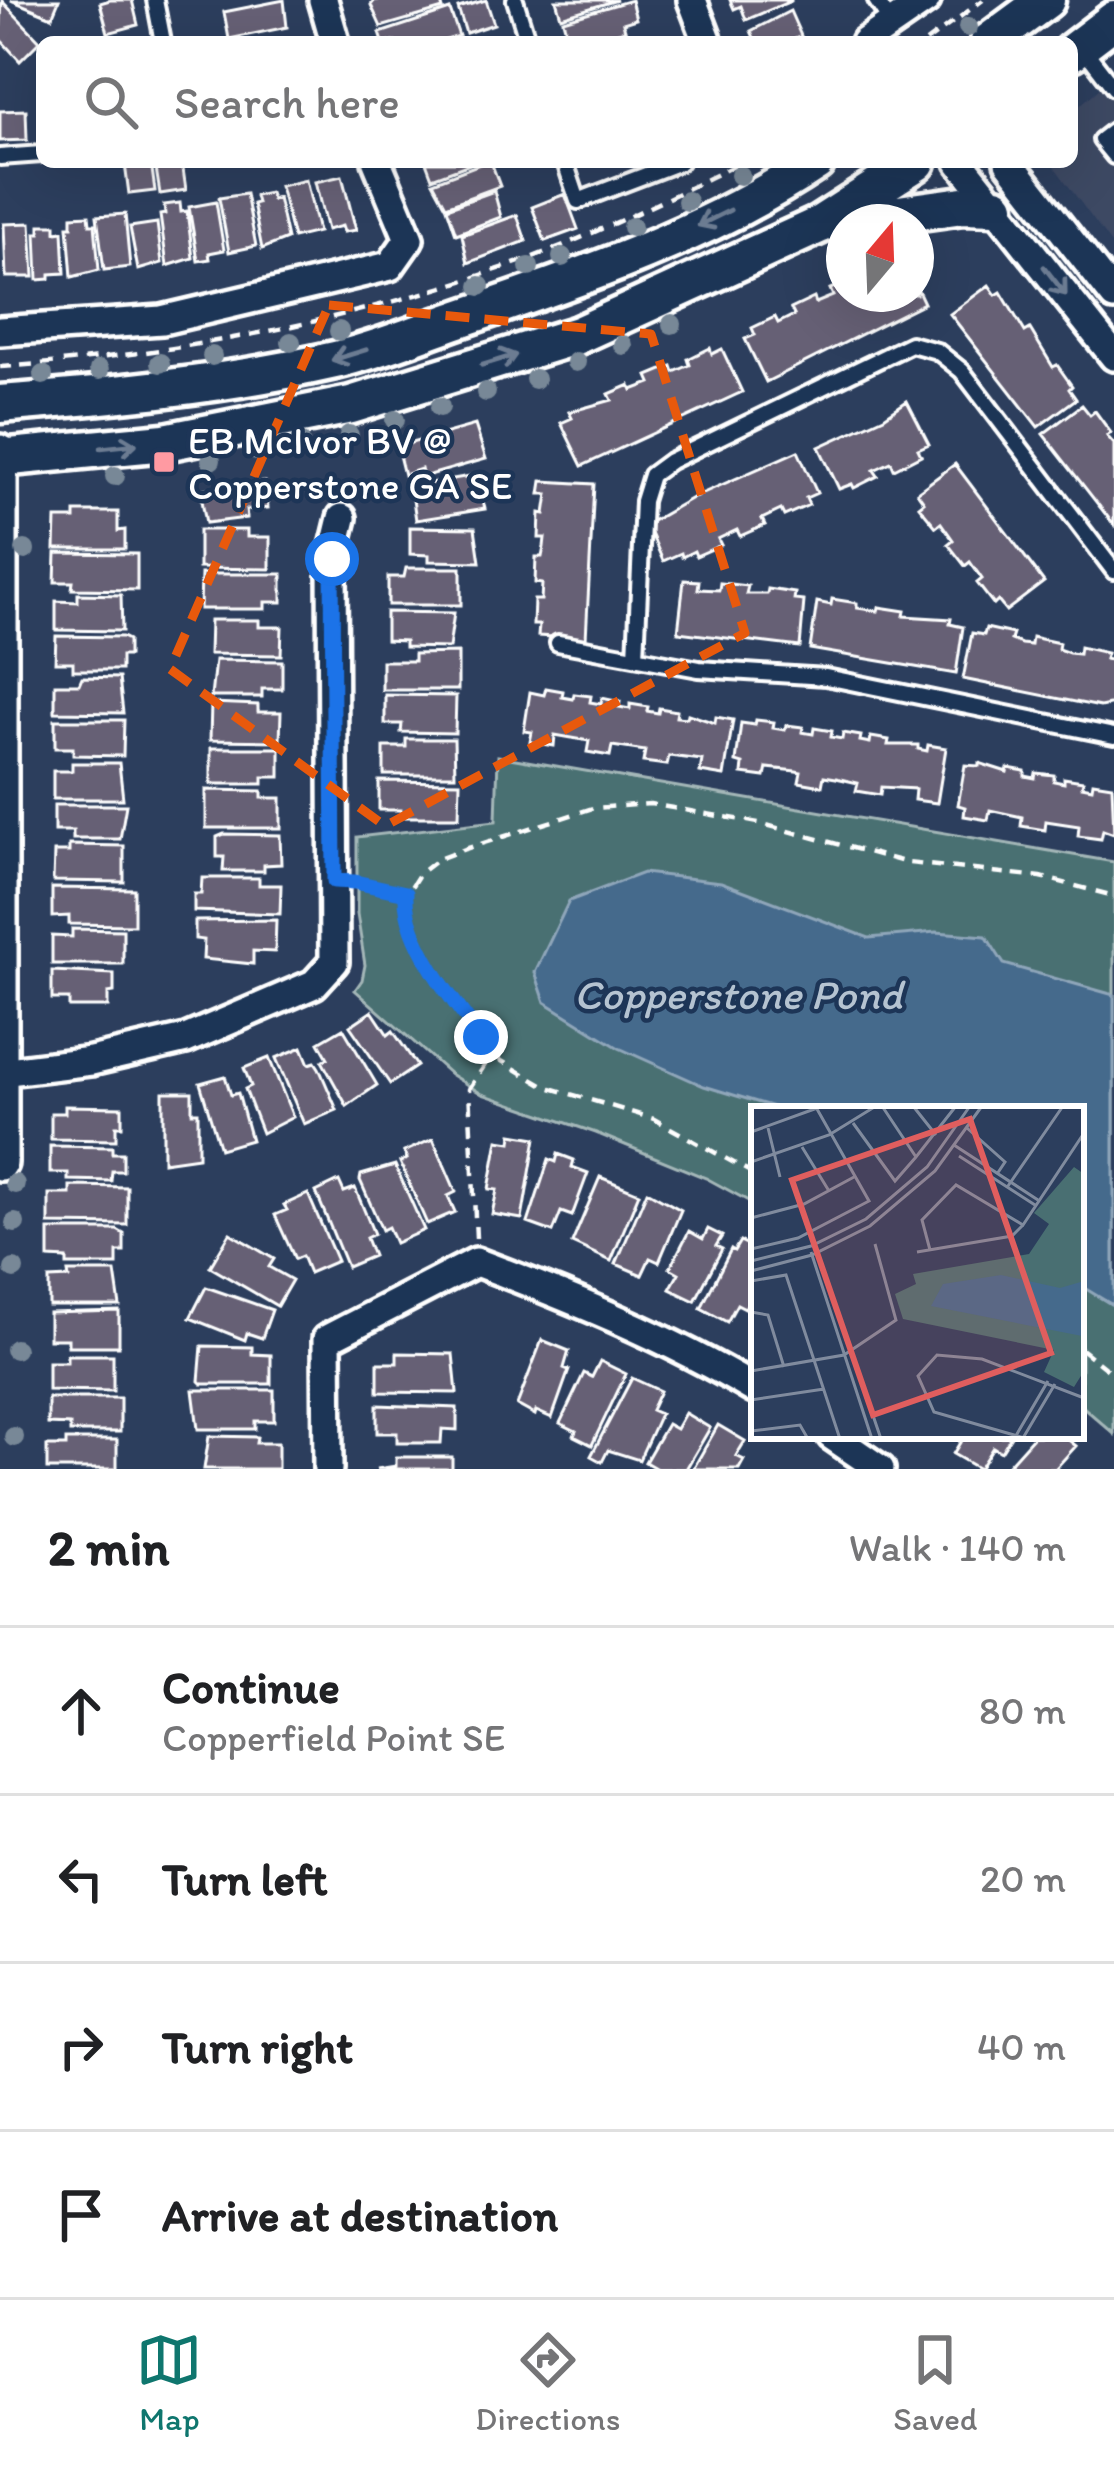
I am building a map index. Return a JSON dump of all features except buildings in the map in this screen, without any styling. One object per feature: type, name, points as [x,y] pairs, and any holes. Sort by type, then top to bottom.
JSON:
[{"type":"main road","points":[[997,36],[1046,0]]},
{"type":"main road","points":[[1078,47],[1114,20]]},
{"type":"main road","points":[[0,404],[155,391],[338,359],[563,284],[665,242],[807,168]]},
{"type":"main road","points":[[1,456],[165,442],[351,405],[578,335],[819,225],[908,168]]},
{"type":"main road","points":[[819,225],[963,205],[996,206]]},
{"type":"street","points":[[323,0],[333,36]]},
{"type":"street","points":[[692,0],[706,36]]},
{"type":"street","points":[[884,12],[926,0]]},
{"type":"street","points":[[0,332],[162,320],[391,266],[409,239],[379,168]]},
{"type":"street","points":[[965,168],[1114,356]]},
{"type":"street","points":[[1014,168],[1114,296]]},
{"type":"street","points":[[0,1163],[1,456]]},
{"type":"street","points":[[0,1072],[91,1061],[186,1039],[314,984],[334,962],[332,559],[342,518]]},
{"type":"street","points":[[328,1469],[327,1340],[476,1262],[567,1297],[751,1388]]},
{"type":"street","points":[[836,1439],[880,1469]]},
{"type":"lane","points":[[154,0],[163,36]]},
{"type":"lane","points":[[515,0],[526,36]]},
{"type":"lane","points":[[1078,50],[1114,88]]},
{"type":"lane","points":[[1114,130],[1101,140],[1114,156]]},
{"type":"lane","points":[[0,158],[36,155]]},
{"type":"lane","points":[[567,168],[578,201],[664,168]]},
{"type":"lane","points":[[636,657],[644,501],[651,475],[670,461],[911,344],[938,351],[962,371],[1114,571]]},
{"type":"lane","points":[[559,643],[699,669],[826,677],[1114,736]]},
{"type":"path","points":[[934,36],[983,0]]},
{"type":"path","points":[[751,1172],[654,1118],[544,1086],[493,1053],[423,950],[408,918],[406,893],[428,866],[465,849],[593,808],[650,803],[759,823],[908,863],[1041,877],[1114,896]]},
{"type":"path","points":[[334,881],[406,893]]},
{"type":"path","points":[[476,1262],[470,1089],[493,1053]]},
{"type":"path","points":[[1084,1351],[1114,1375]]},
{"type":"highlighted area","points":[[329,305],[651,334],[745,633],[385,826],[170,669]]},
{"type":"shaded area","points":[[1114,76],[1114,248],[1055,168],[1078,168],[1078,107]]},
{"type":"green space","points":[[498,756],[1114,862],[1114,1434],[1084,1408],[1084,1106],[751,1106],[751,1202],[706,1178],[596,1133],[482,1094],[450,1074],[355,990],[365,965],[357,914],[357,837],[496,821]]},
{"type":"water","name":"Copperstone Pond","points":[[643,873],[721,882],[869,938],[936,932],[986,936],[1004,964],[1114,995],[1114,1306],[1084,1288],[1084,1106],[770,1106],[704,1086],[619,1048],[545,1002],[535,972],[569,901]]},
{"type":"place","name":"EB McIvor BV @ Copperstone GA SE","points":[[164,462]]},
{"type":"route","points":[[332,559],[334,881],[406,893],[408,918],[423,950],[481,1037]]}]
